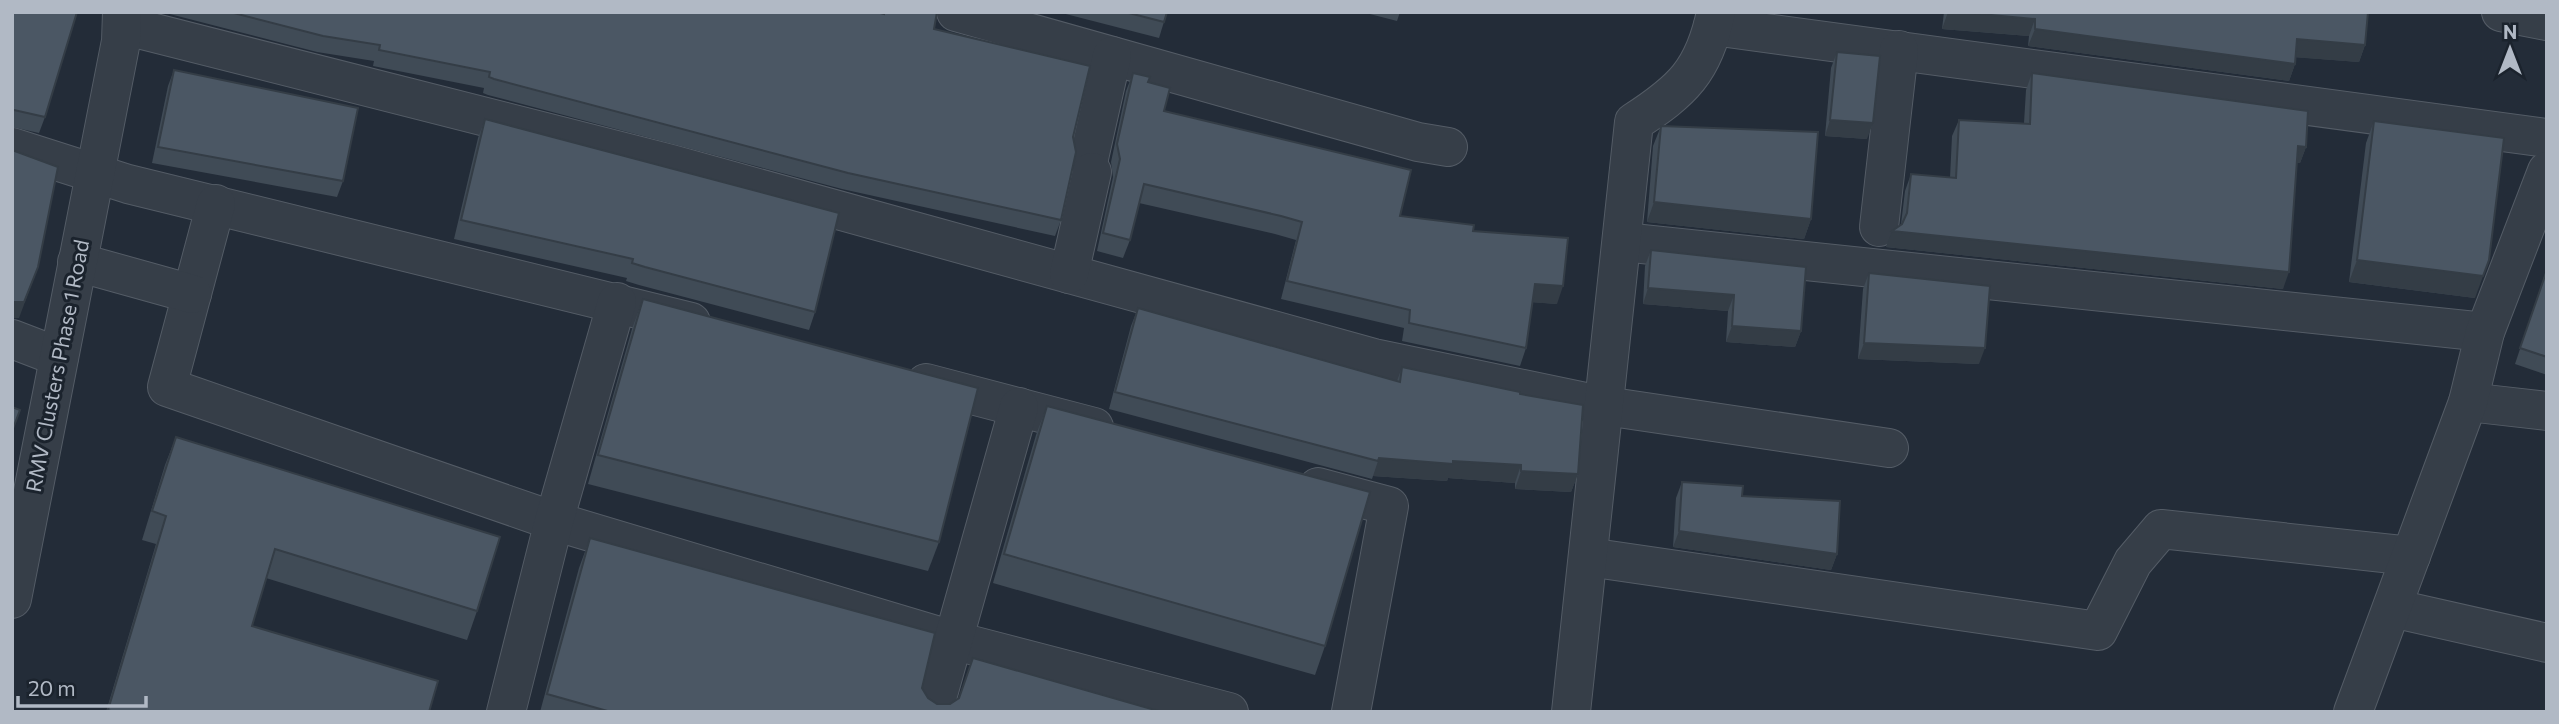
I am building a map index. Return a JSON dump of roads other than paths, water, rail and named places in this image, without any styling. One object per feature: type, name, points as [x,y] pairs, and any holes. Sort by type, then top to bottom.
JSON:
[{"type":"street","points":[[956,12],[1419,142],[1448,147]]},
{"type":"street","points":[[2501,12],[2547,22]]},
{"type":"street","points":[[123,19],[671,164],[1374,358],[1605,406],[1889,448]]},
{"type":"street","name":"RMV Clusters Phase 1 Road","points":[[12,598],[21,505],[59,357],[123,19]]},
{"type":"street","points":[[1572,712],[1634,122],[1668,100],[1695,74],[1715,19],[1899,50],[2547,138]]},
{"type":"street","points":[[1879,227],[1899,50]]},
{"type":"street","points":[[1069,274],[1112,56]]},
{"type":"street","points":[[12,147],[95,174],[724,330]]},
{"type":"street","points":[[2353,712],[2469,402],[2485,332],[2547,171]]},
{"type":"street","points":[[216,204],[167,387],[554,521],[952,640],[1229,712]]},
{"type":"street","points":[[1623,242],[2485,332]]},
{"type":"street","points":[[77,262],[192,294]]},
{"type":"street","points":[[506,712],[554,521],[617,302]]},
{"type":"street","points":[[12,339],[59,357]]},
{"type":"street","points":[[899,376],[1125,436]]},
{"type":"street","points":[[2469,402],[2547,411]]},
{"type":"street","points":[[933,712],[1019,407]]},
{"type":"street","points":[[1283,478],[1389,506],[1351,712]]},
{"type":"street","points":[[1588,557],[2098,631],[2133,562],[2161,529],[2411,556]]},
{"type":"street","points":[[2392,608],[2547,643]]}]
